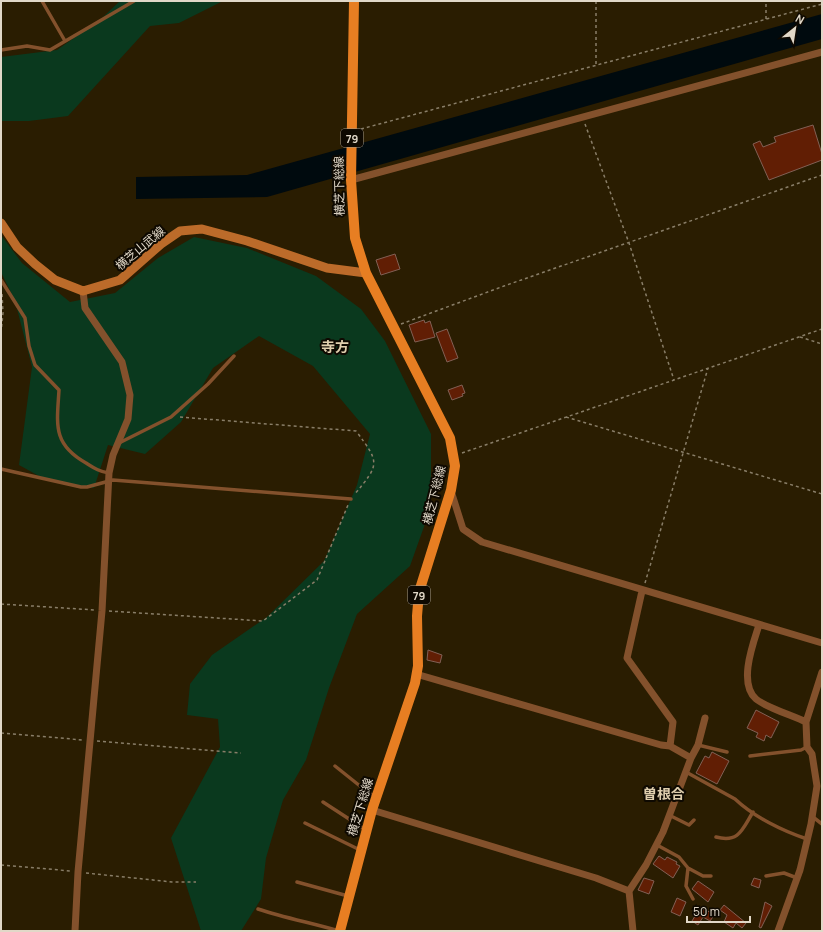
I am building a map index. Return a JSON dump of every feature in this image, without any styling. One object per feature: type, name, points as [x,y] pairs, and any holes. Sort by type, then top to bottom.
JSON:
[{"type":"main road","name":"横芝下総線","points":[[340,931],[376,796],[416,674],[419,652],[417,616],[419,592],[451,490],[455,466],[450,438],[366,273],[355,238],[351,180],[354,1]]},
{"type":"main road","points":[[1,223],[17,247],[35,264],[55,280],[83,291]]},
{"type":"main road","name":"横芝山武線","points":[[83,291],[120,280],[161,244],[180,232],[202,229],[247,241],[327,268],[366,273]]},
{"type":"street","points":[[351,180],[822,52]]},
{"type":"street","points":[[75,931],[78,872],[102,611],[109,474],[118,444],[128,419],[130,395],[122,362],[86,308],[83,291]]},
{"type":"street","points":[[451,490],[463,529],[482,542],[642,591],[822,643]]},
{"type":"street","points":[[642,591],[628,658],[673,722],[670,746]]},
{"type":"street","points":[[759,625],[747,662],[750,692],[757,700],[806,722]]},
{"type":"street","points":[[778,931],[797,878],[812,816],[817,786],[812,754],[807,747],[806,722],[822,672]]},
{"type":"street","points":[[416,674],[661,746],[670,746],[691,758]]},
{"type":"street","points":[[633,931],[629,891],[657,845],[691,758],[698,745],[705,718]]},
{"type":"street","points":[[372,810],[596,878],[629,891]]},
{"type":"lane","points":[[42,1],[65,41]]},
{"type":"lane","points":[[1,50],[27,46],[50,50],[134,1]]},
{"type":"lane","points":[[1,280],[25,318],[29,346],[35,365],[59,390],[58,422],[61,441],[67,450],[76,458],[102,472],[109,474]]},
{"type":"lane","points":[[118,444],[171,417],[208,384],[234,356]]},
{"type":"lane","points":[[1,469],[81,487],[113,480],[351,499]]},
{"type":"lane","points":[[698,745],[727,752]]},
{"type":"lane","points":[[750,756],[801,750],[807,747]]},
{"type":"lane","points":[[335,766],[370,794],[376,796]]},
{"type":"lane","points":[[686,772],[735,799],[753,812],[793,834],[807,839]]},
{"type":"lane","points":[[323,802],[366,830]]},
{"type":"lane","points":[[716,837],[727,840],[738,836],[753,812]]},
{"type":"lane","points":[[668,815],[689,825],[694,820]]},
{"type":"lane","points":[[812,816],[822,824]]},
{"type":"lane","points":[[305,823],[361,850]]},
{"type":"lane","points":[[657,845],[679,857],[688,868],[703,876],[711,876]]},
{"type":"lane","points":[[688,868],[686,886],[693,899]]},
{"type":"lane","points":[[766,876],[784,873],[797,878]]},
{"type":"lane","points":[[297,882],[349,897]]},
{"type":"lane","points":[[258,909],[289,919],[303,920],[340,931]]},
{"type":"path","points":[[596,1],[596,65]]},
{"type":"path","points":[[766,1],[766,19]]},
{"type":"path","points":[[352,132],[822,4]]},
{"type":"path","points":[[582,116],[629,243],[674,380]]},
{"type":"path","points":[[395,328],[414,319],[822,175]]},
{"type":"path","points":[[1,333],[3,313],[2,291]]},
{"type":"path","points":[[454,455],[822,329]]},
{"type":"path","points":[[800,337],[822,344]]},
{"type":"path","points":[[642,591],[708,368]]},
{"type":"path","points":[[1,604],[263,621],[318,580],[351,499],[370,475],[374,467],[375,459],[372,452],[356,431],[171,417]]},
{"type":"path","points":[[566,417],[822,494]]},
{"type":"path","points":[[1,734],[241,753]]},
{"type":"path","points":[[1,865],[172,882],[196,882]]},
{"type":"green space","points":[[120,1],[223,1],[179,23],[150,26],[68,116],[29,121],[1,121],[1,57],[57,50],[102,18]]},
{"type":"green space","points":[[1,235],[22,263],[70,302],[115,293],[158,258],[194,237],[247,248],[316,276],[361,309],[385,341],[431,434],[431,507],[410,566],[357,614],[329,688],[306,760],[283,800],[266,858],[261,899],[241,931],[201,931],[171,838],[220,747],[218,719],[187,715],[190,684],[212,655],[267,617],[324,561],[357,485],[370,434],[313,366],[259,336],[213,368],[181,422],[145,454],[108,445],[94,488],[48,481],[19,465],[32,367],[15,301],[1,272]]},
{"type":"shaded area","points":[[822,14],[822,39],[267,197],[136,199],[136,177],[247,175]]},
{"type":"building","points":[[813,125],[822,154],[822,160],[769,180],[753,144],[760,141],[763,147],[776,142],[774,137]]},
{"type":"building","points":[[395,254],[400,269],[381,275],[376,260]]},
{"type":"building","points":[[424,320],[425,323],[430,321],[435,337],[415,342],[409,325]]},
{"type":"building","points":[[447,329],[458,358],[447,362],[436,333]]},
{"type":"building","points":[[462,385],[465,393],[462,394],[463,396],[452,400],[448,390]]},
{"type":"building","points":[[428,650],[442,655],[440,663],[427,660]]},
{"type":"building","points":[[756,710],[779,722],[771,738],[766,735],[764,741],[756,737],[758,733],[747,728]]},
{"type":"building","points":[[712,752],[729,761],[717,784],[696,773],[705,756],[709,758]]},
{"type":"building","points":[[659,856],[665,860],[667,857],[677,862],[676,864],[680,866],[673,878],[653,864]]},
{"type":"building","points":[[644,878],[654,881],[649,894],[638,890]]},
{"type":"building","points":[[754,878],[761,880],[759,888],[751,885]]},
{"type":"building","points":[[698,881],[714,892],[708,902],[692,889]]},
{"type":"building","points":[[677,898],[686,902],[680,916],[671,912]]},
{"type":"building","points":[[765,902],[772,906],[761,928],[759,927]]},
{"type":"building","points":[[724,905],[746,923],[742,928],[736,923],[733,928],[724,922],[727,915],[720,910]]},
{"type":"building","points":[[700,908],[715,914],[710,921],[703,917],[698,925],[692,921]]},
{"type":"district","name":"寺方","points":[[335,346]]},
{"type":"district","name":"曽根合","points":[[664,793]]}]
